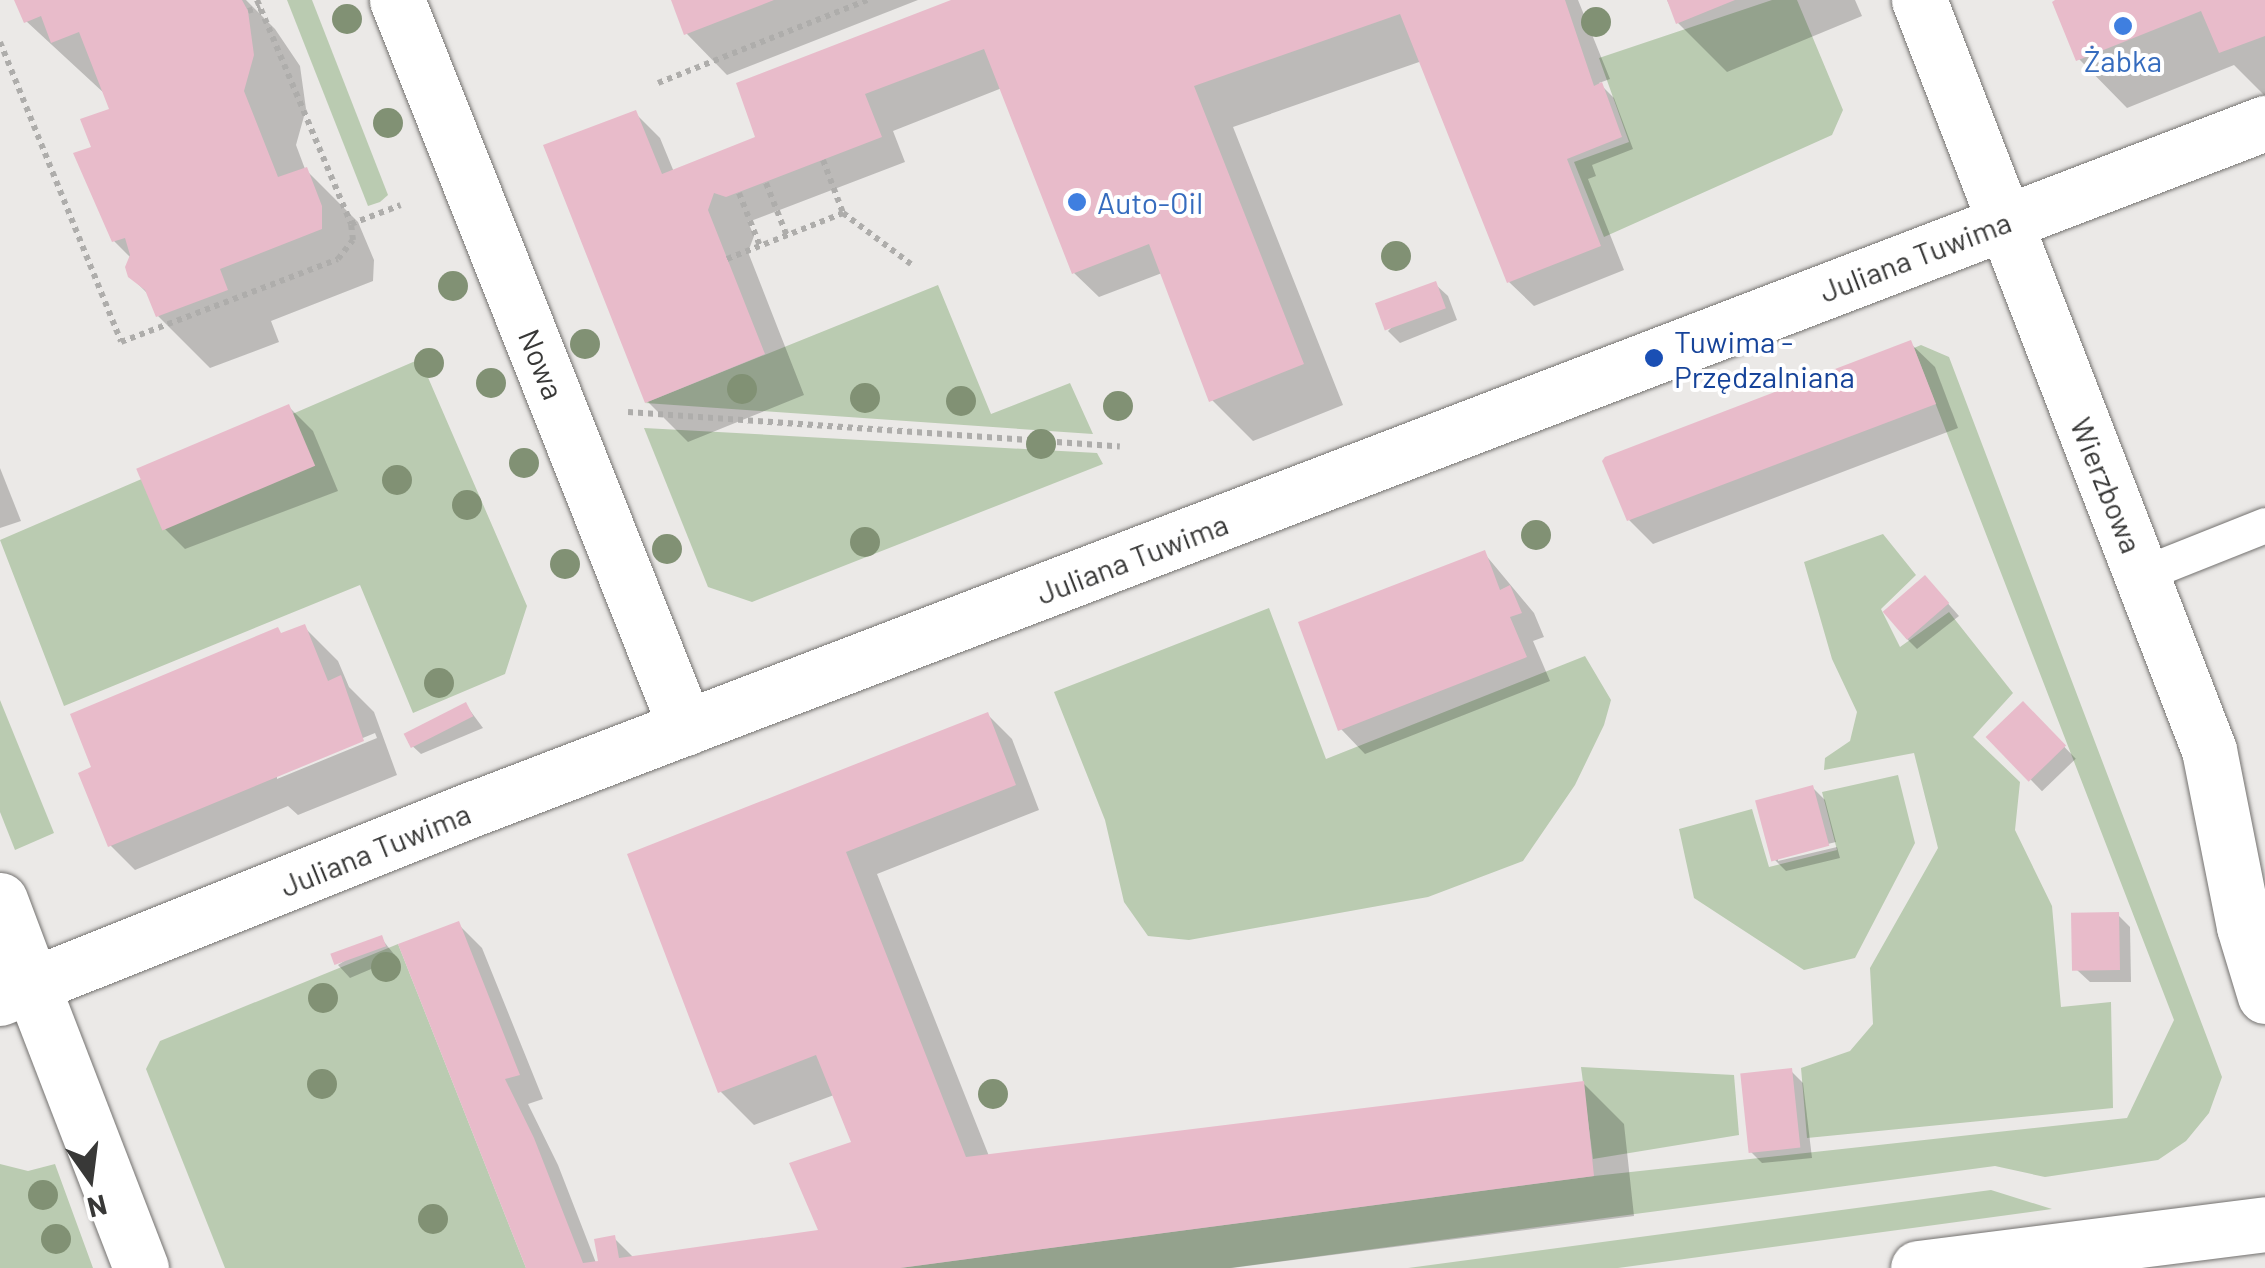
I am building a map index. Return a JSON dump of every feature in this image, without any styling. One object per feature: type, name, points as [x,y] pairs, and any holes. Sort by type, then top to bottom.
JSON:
[{"type":"street","name":"Nowa","points":[[398,0],[686,728]]},
{"type":"street","name":"Wierzbowa","points":[[1920,0],[2208,750],[2223,805],[2244,926],[2265,996]]},
{"type":"street","name":"Juliana Tuwima","points":[[16,992],[686,728],[2265,123]]},
{"type":"street","name":"Wierzbowa","points":[[2208,750],[2265,836]]},
{"type":"street","points":[[0,900],[16,992],[134,1260]]},
{"type":"street","points":[[1918,1268],[2265,1224]]},
{"type":"lane","points":[[2142,574],[2265,525]]},
{"type":"path","points":[[658,82],[868,0]]},
{"type":"path","points":[[0,42],[3,60],[120,342],[338,259],[353,240],[351,224],[259,4],[248,11]]},
{"type":"path","points":[[822,160],[843,214],[911,264]]},
{"type":"path","points":[[766,182],[787,236]]},
{"type":"path","points":[[739,193],[760,246]]},
{"type":"path","points":[[351,224],[402,205]]},
{"type":"path","points":[[727,259],[843,214]]},
{"type":"path","points":[[628,412],[1120,446]]},
{"type":"green space","points":[[287,0],[312,0],[388,195],[380,202],[368,206]]},
{"type":"green space","points":[[1772,0],[1797,0],[1843,110],[1832,135],[1604,237],[1574,162],[1629,142],[1599,58]]},
{"type":"green space","points":[[938,285],[991,414],[1070,383],[1093,434],[645,403]]},
{"type":"green space","points":[[1921,345],[1949,357],[2222,1077],[2209,1113],[2186,1141],[2158,1160],[2045,1177],[1995,1166],[1230,1268],[900,1268],[1594,1176],[2127,1118],[2174,1020],[1914,348]]},
{"type":"green space","points":[[420,359],[527,606],[505,674],[413,713],[360,585],[64,706],[0,540]]},
{"type":"green space","points":[[644,428],[1097,453],[1103,464],[752,602],[708,587]]},
{"type":"green space","points":[[1883,534],[1916,575],[1881,609],[1900,647],[1949,612],[2013,693],[1973,737],[2020,782],[2015,830],[2052,906],[2061,1007],[2111,1002],[2113,1108],[1807,1138],[1801,1068],[1850,1051],[1873,1024],[1870,968],[1938,848],[1914,753],[1824,770],[1825,758],[1850,741],[1857,712],[1832,659],[1804,562]]},
{"type":"green space","points":[[1269,608],[1326,759],[1585,656],[1611,700],[1604,725],[1575,785],[1523,861],[1428,897],[1189,940],[1148,936],[1124,902],[1105,820],[1054,692]]},
{"type":"green space","points":[[0,700],[54,833],[15,850],[0,812]]},
{"type":"green space","points":[[1898,775],[1915,843],[1855,958],[1804,970],[1694,898],[1679,829],[1752,809],[1769,867],[1837,850],[1822,792]]},
{"type":"green space","points":[[398,944],[526,1268],[225,1268],[146,1069],[160,1041]]},
{"type":"green space","points":[[1581,1067],[1734,1075],[1739,1135],[1593,1159]]},
{"type":"green space","points":[[0,1164],[28,1171],[55,1164],[93,1268],[0,1268]]},
{"type":"green space","points":[[1991,1190],[2052,1209],[1618,1268],[1408,1268]]},
{"type":"building","points":[[14,0],[242,0],[248,11],[254,55],[244,91],[278,177],[307,167],[322,206],[322,229],[220,269],[228,290],[156,317],[145,290],[128,277],[125,267],[130,255],[125,238],[112,242],[73,153],[91,147],[80,119],[109,109],[79,32],[51,43],[41,16],[24,23]]},
{"type":"building","points":[[671,0],[774,0],[684,35]]},
{"type":"building","points":[[951,0],[1565,0],[1594,86],[1602,82],[1622,137],[1567,159],[1601,246],[1507,283],[1400,14],[1194,86],[1304,364],[1209,402],[1149,244],[1072,274],[984,49],[865,94],[882,137],[726,197],[714,193],[708,210],[765,354],[645,403],[543,145],[636,110],[662,174],[755,137],[736,83]]},
{"type":"building","points":[[1667,0],[1735,0],[1676,24]]},
{"type":"building","points":[[2265,0],[2265,36],[2219,53],[2201,11],[2076,61],[2052,2]]},
{"type":"building","points":[[1436,281],[1446,308],[1385,330],[1375,303]]},
{"type":"building","points":[[1911,340],[1936,404],[1627,521],[1602,461],[1605,457]]},
{"type":"building","points":[[289,404],[315,466],[162,531],[136,469]]},
{"type":"building","points":[[1485,550],[1500,590],[1510,585],[1522,613],[1510,617],[1527,657],[1338,731],[1298,622]]},
{"type":"building","points":[[1925,575],[1949,603],[1907,640],[1883,612]]},
{"type":"building","points":[[305,624],[328,681],[341,675],[364,741],[108,847],[78,773],[91,767],[70,714],[278,627],[281,633]]},
{"type":"building","points":[[2023,701],[2066,746],[2029,782],[1986,737]]},
{"type":"building","points":[[466,702],[473,716],[411,748],[404,734]]},
{"type":"building","points":[[988,712],[1016,785],[846,852],[966,1157],[1584,1081],[1594,1176],[900,1268],[526,1268],[398,944],[459,921],[520,1075],[505,1079],[534,1138],[583,1263],[598,1261],[594,1239],[615,1235],[619,1258],[818,1230],[789,1163],[851,1142],[816,1055],[718,1093],[627,854]]},
{"type":"building","points":[[1813,785],[1829,846],[1771,861],[1755,801]]},
{"type":"building","points":[[2119,912],[2120,970],[2072,971],[2071,913]]},
{"type":"building","points":[[382,935],[386,946],[334,965],[330,954]]},
{"type":"building","points":[[1792,1068],[1800,1148],[1749,1153],[1740,1073]]},
{"type":"place","name":"Żabka","points":[[2123,26]]},
{"type":"place","name":"Auto-Oil","points":[[1077,202]]},
{"type":"place","name":"Tuwima - Przędzalniana","points":[[1654,358]]}]
